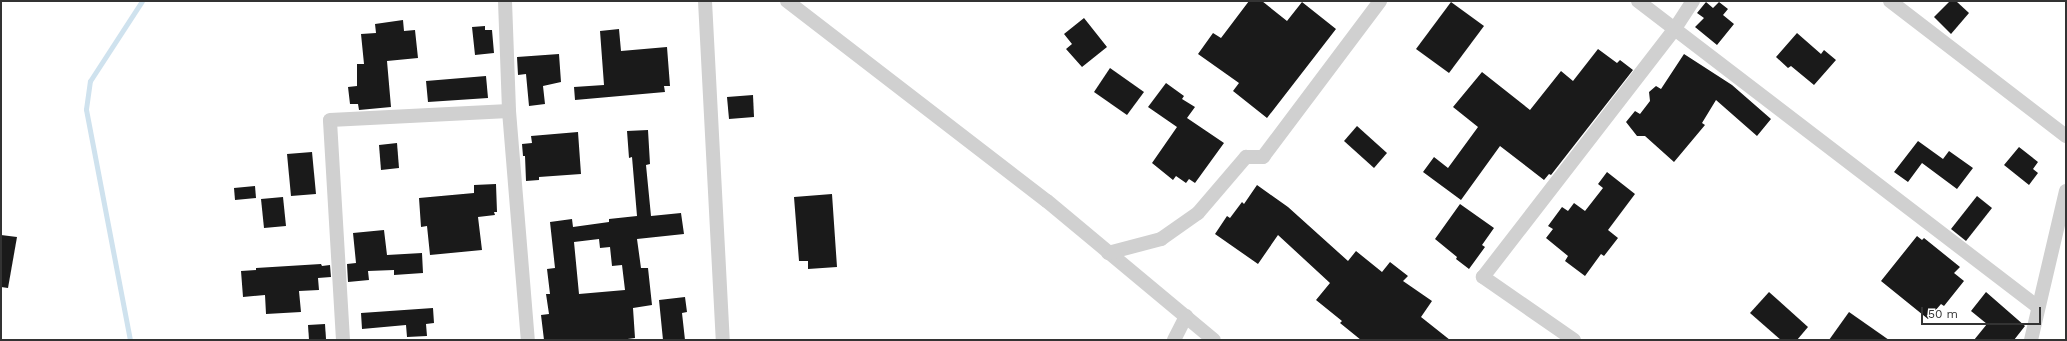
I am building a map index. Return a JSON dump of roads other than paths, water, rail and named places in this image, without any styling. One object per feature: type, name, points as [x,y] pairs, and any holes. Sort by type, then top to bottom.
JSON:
[{"type":"street","points":[[506,1],[510,111],[528,340]]},
{"type":"street","points":[[705,1],[723,340]]},
{"type":"street","points":[[787,1],[1047,201],[1214,340]]},
{"type":"street","points":[[1108,253],[1161,239],[1198,213],[1246,157],[1263,156],[1380,1]]},
{"type":"street","points":[[1638,1],[2038,307]]},
{"type":"street","points":[[1574,340],[1483,277],[1674,30],[1693,1]]},
{"type":"street","points":[[1890,1],[2066,136]]},
{"type":"street","points":[[343,340],[330,120],[510,111]]},
{"type":"street","points":[[2031,340],[2066,191]]},
{"type":"street","points":[[1174,340],[1186,316]]},
{"type":"waterway","points":[[130,340],[86,109],[90,81],[142,1]]}]
